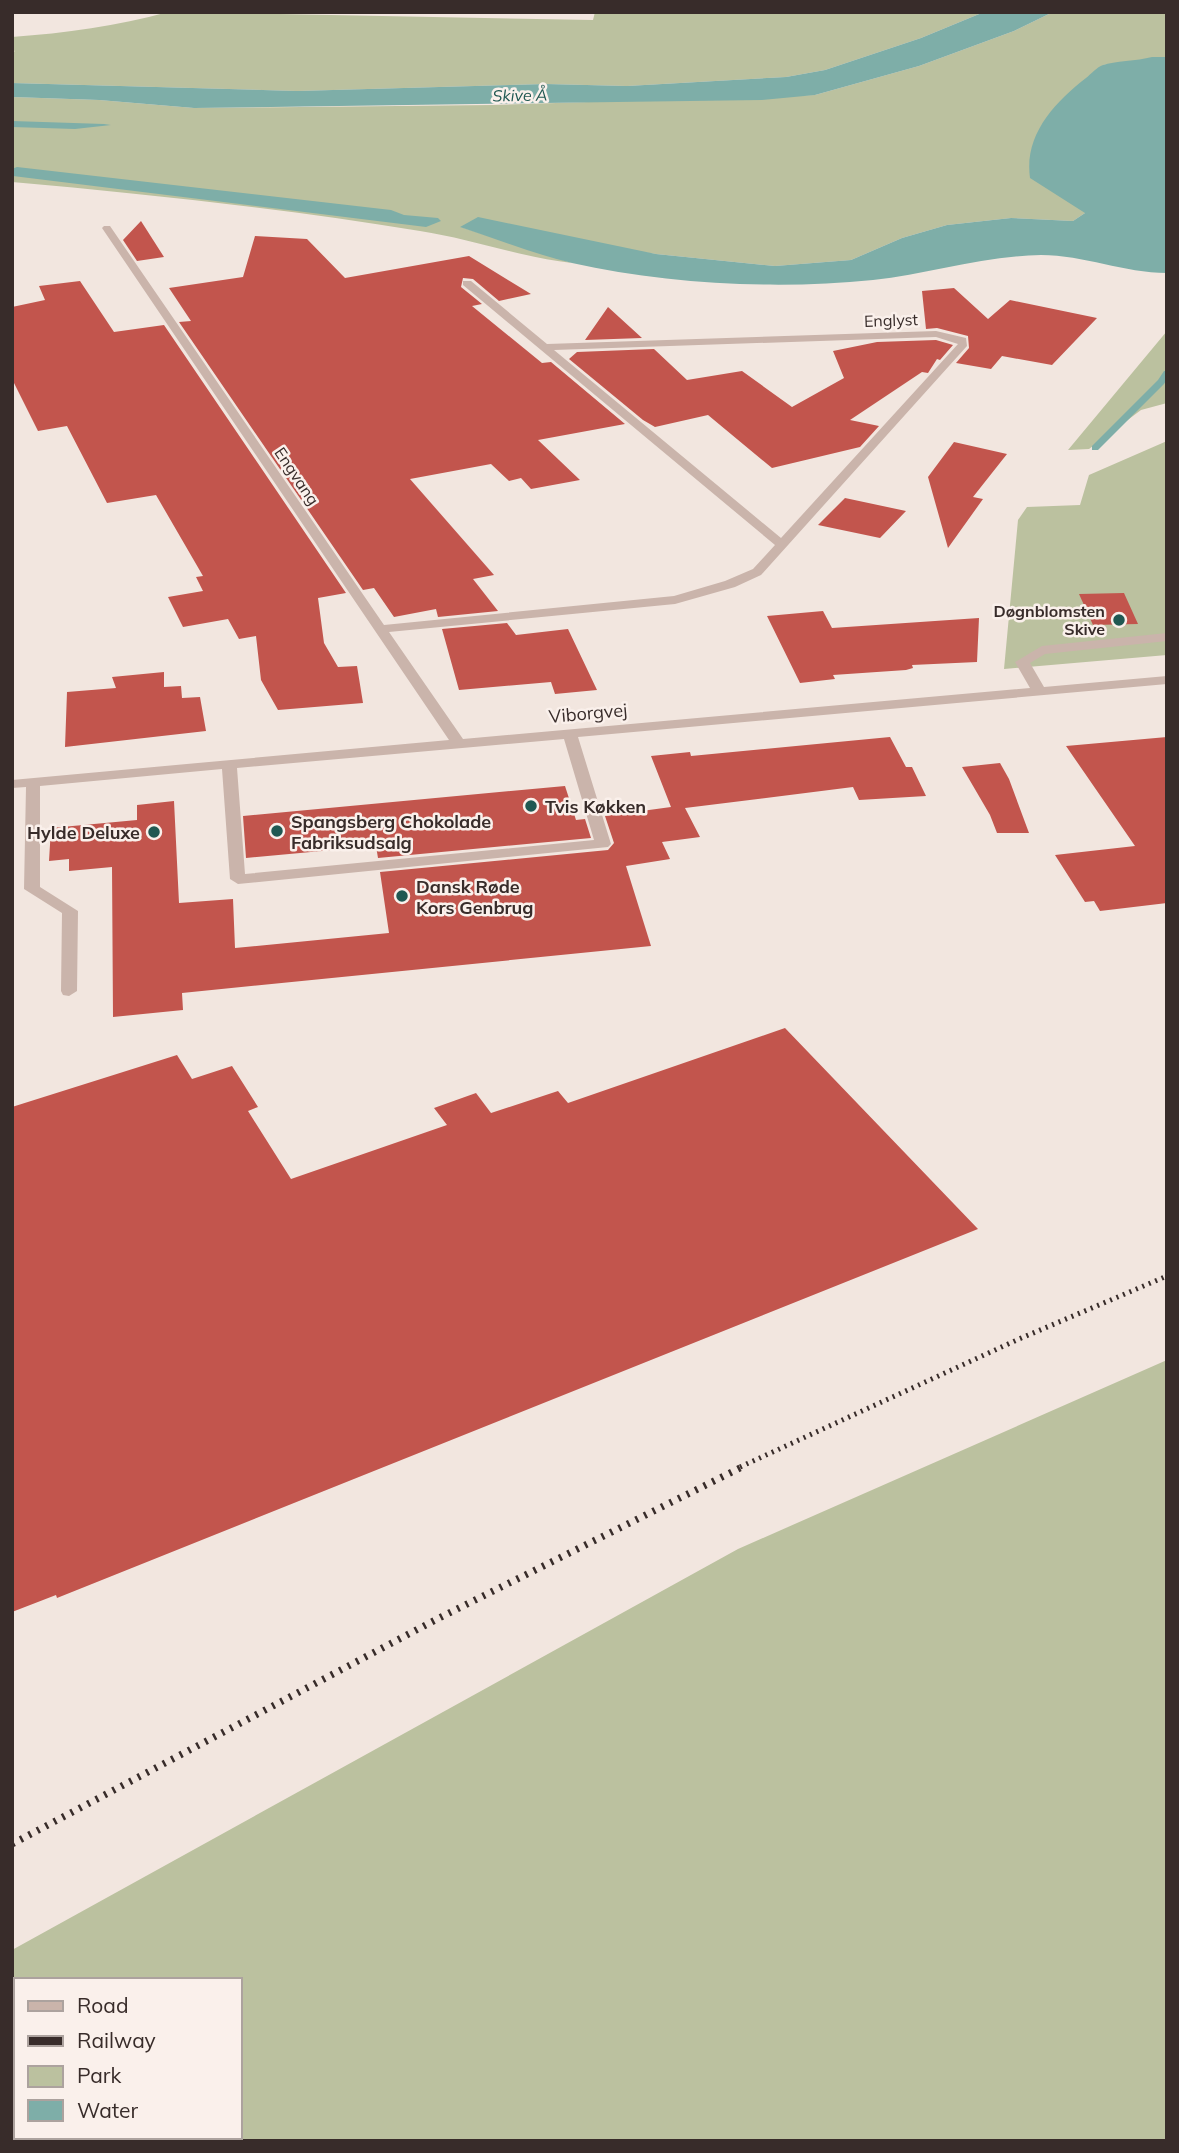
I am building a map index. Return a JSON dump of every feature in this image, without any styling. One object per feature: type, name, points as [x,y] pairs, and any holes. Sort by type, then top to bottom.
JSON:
[{"type":"street","name":"Engvang","points":[[107,228],[459,744]]},
{"type":"street","points":[[467,283],[781,544]]},
{"type":"street","name":"Englyst","points":[[382,629],[675,600],[730,584],[757,572],[963,344],[962,340],[936,334],[545,347]]},
{"type":"street","points":[[1039,691],[1022,662],[1042,650],[1167,637]]},
{"type":"street","name":"Viborgvej","points":[[12,785],[1167,680]]},
{"type":"street","points":[[229,765],[237,878],[603,844],[570,734]]},
{"type":"street","points":[[33,783],[32,889],[70,911],[69,990]]},
{"type":"green space","points":[[168,12],[593,20],[595,12],[984,12],[921,38],[825,70],[786,77],[627,86],[546,84],[297,91],[12,83],[12,53],[15,51],[12,50],[12,37],[91,28]]},
{"type":"green space","points":[[1053,12],[1167,12],[1167,57],[1103,65],[1085,213],[1073,221],[1011,218],[947,225],[902,238],[851,260],[775,266],[656,254],[461,227],[572,263],[534,257],[439,234],[370,223],[217,203],[12,182],[12,97],[99,100],[194,108],[493,105],[815,95],[919,66],[1014,31]]},
{"type":"green space","points":[[1167,331],[1167,403],[1141,410],[1089,449],[1068,450]]},
{"type":"green space","points":[[1167,441],[1167,655],[1004,669],[1018,520],[1027,507],[1080,505],[1089,475]]},
{"type":"green space","points":[[1167,1360],[1167,2141],[12,2141],[12,1950],[738,1549]]},
{"type":"water","name":"Skive Å","points":[[984,12],[1053,12],[1014,31],[919,66],[815,95],[762,100],[194,108],[99,100],[12,97],[12,83],[297,91],[546,84],[627,86],[786,77],[825,70],[921,38]]},
{"type":"water","points":[[1152,57],[1167,57],[1167,273],[1041,255],[998,258],[873,280],[798,285],[722,283],[645,276],[572,263],[460,227],[478,217],[656,254],[775,266],[851,260],[902,238],[947,225],[1011,218],[1073,221],[1085,213],[1030,178],[1029,162],[1037,134],[1063,98],[1099,67]]},
{"type":"water","points":[[12,121],[111,125],[75,129],[12,127]]},
{"type":"water","points":[[17,167],[391,210],[404,215],[438,218],[441,221],[426,227],[13,176],[12,169]]},
{"type":"building","points":[[141,221],[164,257],[137,261],[123,240]]},
{"type":"building","points":[[255,236],[307,239],[345,278],[469,256],[531,294],[499,301],[473,279],[463,278],[461,287],[482,304],[472,306],[542,363],[551,362],[625,424],[538,440],[580,480],[531,489],[521,478],[509,481],[491,464],[410,479],[494,575],[473,579],[498,611],[438,617],[436,609],[394,617],[374,588],[363,590],[179,322],[191,321],[169,288],[243,277]]},
{"type":"building","points":[[80,281],[114,332],[164,325],[346,593],[318,598],[324,643],[338,667],[357,666],[363,703],[278,710],[261,680],[256,636],[239,639],[228,619],[183,627],[168,597],[203,591],[196,577],[203,576],[156,495],[107,503],[67,426],[38,431],[12,379],[12,307],[45,300],[39,286]]},
{"type":"building","points":[[954,288],[988,319],[1010,300],[1097,318],[1052,365],[1002,356],[991,369],[956,363],[969,348],[968,336],[937,328],[926,329],[922,291]]},
{"type":"building","points":[[608,307],[642,338],[585,340]]},
{"type":"building","points":[[936,340],[953,345],[940,360],[937,359],[928,373],[922,372],[850,420],[879,426],[860,447],[772,468],[708,415],[655,427],[569,359],[577,352],[654,349],[687,380],[742,371],[792,407],[844,378],[833,351],[877,342]]},
{"type":"building","points":[[954,442],[1007,454],[973,497],[983,499],[948,548],[928,477]]},
{"type":"building","points":[[845,498],[906,511],[880,538],[818,525]]},
{"type":"building","points":[[1124,593],[1138,624],[1093,625],[1079,594]]},
{"type":"building","points":[[823,611],[832,628],[979,618],[977,662],[912,665],[913,668],[906,670],[833,675],[835,679],[800,683],[767,616]]},
{"type":"building","points":[[507,623],[516,635],[568,629],[597,690],[555,694],[551,682],[459,690],[442,629]]},
{"type":"building","points":[[164,672],[164,687],[181,686],[182,698],[200,697],[206,731],[65,747],[67,692],[116,688],[112,677]]},
{"type":"building","points":[[890,737],[906,767],[912,767],[926,796],[859,800],[853,787],[685,808],[700,837],[662,842],[670,859],[626,866],[651,946],[182,993],[183,1010],[113,1017],[112,867],[69,871],[69,859],[49,861],[51,828],[137,820],[137,805],[174,801],[179,903],[233,899],[235,948],[389,933],[380,872],[608,850],[614,843],[605,816],[671,807],[651,756],[690,752],[691,756]]},
{"type":"building","points":[[1167,737],[1167,903],[1100,911],[1094,901],[1085,902],[1055,855],[1135,846],[1066,746]]},
{"type":"building","points":[[1000,763],[1009,779],[1029,833],[997,833],[990,815],[962,767]]},
{"type":"building","points":[[565,786],[576,820],[585,819],[591,838],[378,858],[376,846],[246,858],[243,816]]},
{"type":"building","points":[[785,1028],[978,1229],[57,1598],[56,1595],[12,1612],[12,1107],[177,1055],[192,1079],[232,1066],[258,1107],[248,1111],[291,1179],[447,1125],[434,1108],[476,1093],[491,1113],[558,1091],[568,1103]]},
{"type":"waterway","points":[[1095,448],[1167,373]]},
{"type":"railway","points":[[740,1467],[1019,1339],[1167,1276]]},
{"type":"railway","points":[[12,1844],[439,1618],[744,1466]]},
{"type":"place","name":"Døgnblomsten Skive","points":[[1119,620]]},
{"type":"place","name":"Tvis Køkken","points":[[531,806]]},
{"type":"place","name":"Spangsberg Chokolade Fabriksudsalg","points":[[277,831]]},
{"type":"place","name":"Hylde Deluxe","points":[[154,832]]},
{"type":"place","name":"Dansk Røde Kors Genbrug","points":[[402,896]]}]
